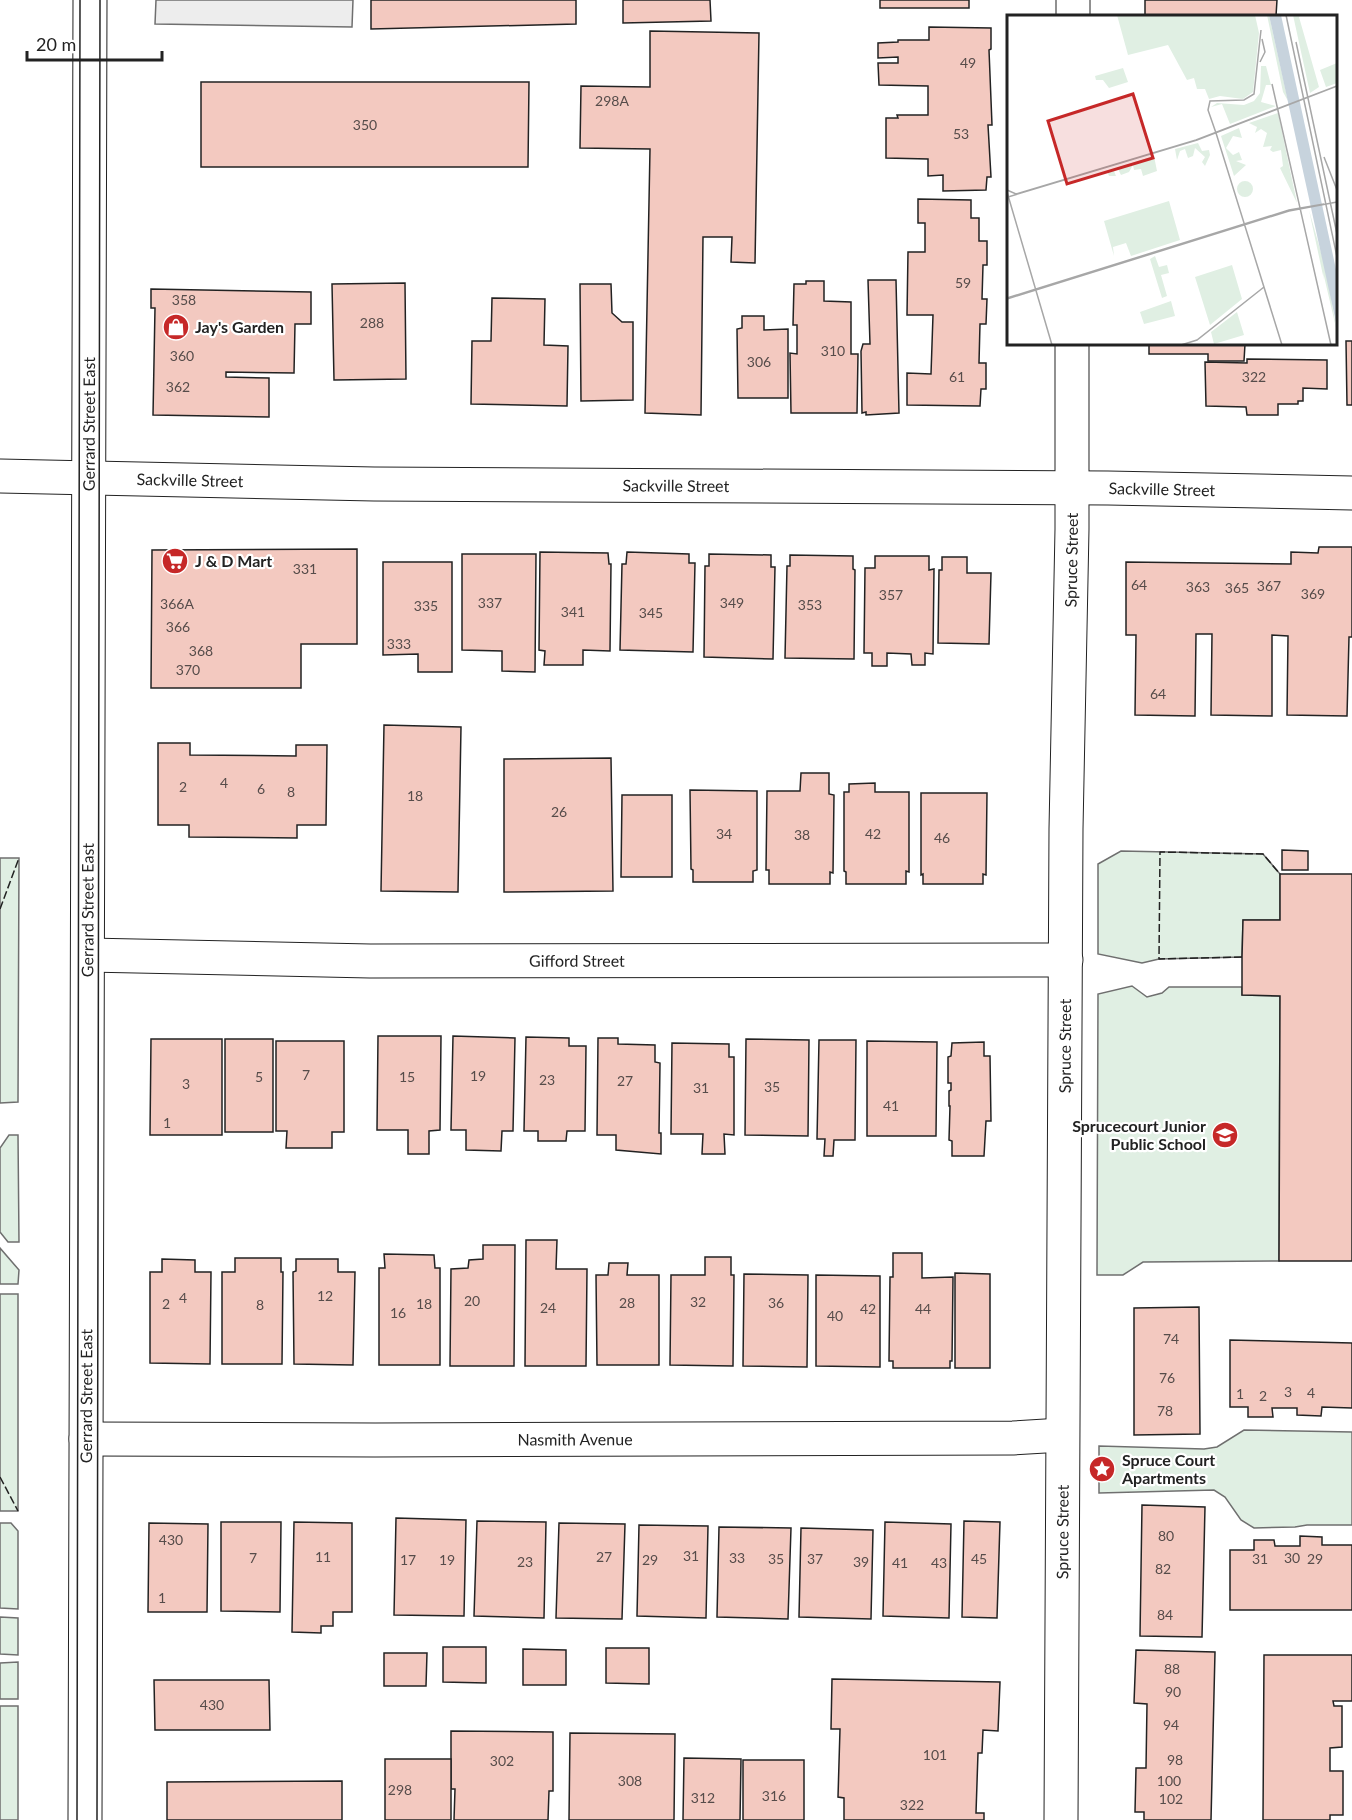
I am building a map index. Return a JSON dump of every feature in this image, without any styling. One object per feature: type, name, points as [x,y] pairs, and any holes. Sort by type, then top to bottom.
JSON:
[{"type":"street","name":"Gerrard Street East","points":[[85,1820],[90,0]]},
{"type":"street","name":"Spruce Street","points":[[1061,1820],[1062,1435],[1072,345]]},
{"type":"street","name":"Sackville Street","points":[[0,476],[374,484],[1072,488],[1352,494]]},
{"type":"street","name":"Gifford Street","points":[[88,955],[370,961],[1066,960]]},
{"type":"street","name":"Nasmith Avenue","points":[[86,1439],[1001,1438],[1062,1435]]},
{"type":"green space","points":[[1121,851],[1263,854],[1280,874],[1280,920],[1243,920],[1242,957],[1159,959],[1142,963],[1098,954],[1098,864]]},
{"type":"green space","points":[[0,858],[19,858],[18,1102],[0,1103]]},
{"type":"green space","points":[[1132,986],[1147,997],[1162,993],[1169,987],[1242,987],[1242,995],[1280,996],[1279,1261],[1143,1262],[1123,1275],[1097,1275],[1098,994]]},
{"type":"green space","points":[[9,1135],[18,1135],[19,1242],[8,1242],[0,1232],[0,1148]]},
{"type":"green space","points":[[0,1248],[19,1270],[18,1284],[0,1284]]},
{"type":"green space","points":[[0,1294],[18,1294],[18,1511],[0,1511]]},
{"type":"green space","points":[[1244,1430],[1352,1432],[1352,1525],[1254,1528],[1241,1520],[1225,1497],[1214,1490],[1099,1493],[1099,1446],[1204,1449],[1217,1447]]},
{"type":"green space","points":[[0,1523],[11,1523],[18,1531],[18,1609],[0,1608]]},
{"type":"green space","points":[[0,1617],[18,1618],[18,1655],[0,1654]]},
{"type":"green space","points":[[18,1662],[18,1699],[0,1699],[0,1663]]},
{"type":"green space","points":[[0,1706],[18,1706],[18,1820],[0,1820]]},
{"type":"shaded area","points":[[156,0],[353,0],[352,27],[155,24]]},
{"type":"building","points":[[371,0],[576,0],[576,24],[371,29]]},
{"type":"building","points":[[623,0],[710,0],[711,21],[623,23]]},
{"type":"building","points":[[880,0],[969,0],[969,8],[880,8]]},
{"type":"building","points":[[1145,0],[1277,0],[1276,15],[1145,15]]},
{"type":"building","points":[[929,27],[991,28],[991,49],[989,50],[992,125],[988,125],[991,177],[987,177],[986,190],[943,191],[943,175],[928,176],[928,159],[886,158],[886,118],[898,118],[897,115],[928,115],[928,86],[879,85],[878,63],[898,63],[898,57],[878,58],[878,43],[898,42],[898,40],[929,40]]},
{"type":"building","points":[[650,31],[759,33],[755,263],[731,262],[732,237],[703,237],[701,415],[645,413],[650,149],[580,148],[581,86],[650,87]]},
{"type":"building","points":[[201,82],[529,82],[528,167],[201,167]]},
{"type":"building","points":[[918,199],[971,200],[971,218],[979,218],[979,241],[987,241],[987,265],[983,265],[982,299],[987,299],[986,324],[980,324],[979,363],[986,363],[986,389],[981,389],[980,406],[907,405],[907,373],[931,374],[933,315],[907,315],[908,252],[925,252],[925,223],[918,223]]},
{"type":"building","points":[[868,280],[896,280],[899,413],[866,415],[866,412],[862,413],[861,351],[863,344],[870,344]]},
{"type":"building","points":[[806,281],[824,281],[824,301],[851,302],[851,354],[858,354],[857,413],[791,413],[790,353],[797,354],[797,325],[793,325],[794,284],[806,284]]},
{"type":"building","points":[[405,283],[406,379],[334,380],[332,284]]},
{"type":"building","points":[[580,284],[611,284],[612,313],[622,322],[633,322],[633,400],[581,401]]},
{"type":"building","points":[[151,289],[311,292],[311,324],[295,324],[294,373],[226,372],[226,377],[269,378],[269,417],[153,415],[155,308],[151,308]]},
{"type":"building","points":[[492,298],[545,299],[544,345],[568,346],[567,406],[471,404],[472,341],[491,341]]},
{"type":"building","points":[[742,316],[764,316],[764,330],[788,329],[788,398],[738,398],[737,329],[742,328]]},
{"type":"building","points":[[1346,341],[1352,341],[1352,405],[1347,405]]},
{"type":"building","points":[[1149,345],[1245,345],[1244,361],[1208,361],[1208,354],[1149,354]]},
{"type":"building","points":[[1247,359],[1327,360],[1327,389],[1303,388],[1303,401],[1298,401],[1298,404],[1278,404],[1278,415],[1247,415],[1246,407],[1206,406],[1205,362],[1247,363]]},
{"type":"building","points":[[1319,547],[1352,547],[1352,637],[1349,637],[1347,716],[1287,715],[1288,636],[1272,635],[1272,716],[1211,715],[1212,634],[1196,634],[1195,716],[1135,715],[1136,635],[1126,635],[1126,562],[1291,564],[1291,552],[1318,553]]},
{"type":"building","points":[[357,549],[357,644],[301,644],[301,688],[151,688],[152,550]]},
{"type":"building","points":[[540,552],[608,553],[609,564],[611,564],[610,651],[583,650],[583,665],[544,665],[545,651],[539,650]]},
{"type":"building","points":[[627,552],[689,554],[689,563],[695,563],[693,652],[620,650],[622,564],[626,564]]},
{"type":"building","points":[[462,554],[536,554],[535,672],[502,671],[502,651],[462,650]]},
{"type":"building","points":[[709,554],[771,555],[771,567],[775,567],[773,659],[704,657],[705,566],[709,566]]},
{"type":"building","points":[[790,555],[853,556],[853,569],[855,570],[854,659],[785,658],[787,566],[790,566]]},
{"type":"building","points":[[875,556],[929,556],[929,570],[934,569],[933,654],[925,653],[925,665],[912,665],[911,654],[887,653],[887,666],[872,666],[872,653],[864,653],[865,568],[875,568]]},
{"type":"building","points":[[942,557],[967,557],[967,573],[991,573],[989,644],[938,643],[939,570],[942,570]]},
{"type":"building","points":[[383,562],[452,562],[452,672],[418,672],[418,654],[383,655]]},
{"type":"building","points":[[384,725],[461,727],[458,892],[381,891]]},
{"type":"building","points":[[158,743],[190,743],[190,755],[296,756],[296,745],[327,745],[326,825],[297,825],[297,838],[189,837],[189,825],[158,825]]},
{"type":"building","points":[[611,758],[613,891],[504,892],[504,759]]},
{"type":"building","points":[[801,773],[829,773],[829,794],[834,795],[833,873],[830,872],[830,884],[769,884],[769,870],[766,870],[767,791],[800,791]]},
{"type":"building","points":[[875,783],[875,792],[909,792],[909,872],[906,871],[906,884],[846,884],[844,792],[849,792],[849,784]]},
{"type":"building","points":[[690,790],[757,791],[757,870],[753,871],[753,882],[693,882]]},
{"type":"building","points":[[921,793],[987,793],[986,875],[983,874],[983,884],[923,884],[923,874],[921,875]]},
{"type":"building","points":[[622,795],[672,795],[672,877],[621,877]]},
{"type":"building","points":[[1282,850],[1308,851],[1308,870],[1282,870]]},
{"type":"building","points":[[1280,874],[1352,874],[1352,1261],[1279,1261],[1280,996],[1242,995],[1242,957],[1243,920],[1280,920]]},
{"type":"building","points":[[378,1036],[441,1036],[440,1130],[429,1131],[429,1154],[408,1154],[408,1130],[377,1130]]},
{"type":"building","points":[[453,1036],[515,1038],[513,1131],[502,1131],[501,1151],[466,1150],[466,1130],[451,1130]]},
{"type":"building","points":[[526,1037],[569,1038],[569,1046],[586,1046],[585,1131],[567,1131],[566,1141],[538,1141],[538,1131],[524,1131]]},
{"type":"building","points":[[598,1038],[618,1038],[618,1044],[655,1045],[655,1062],[660,1063],[661,1154],[616,1150],[616,1135],[597,1135]]},
{"type":"building","points":[[151,1039],[222,1039],[222,1135],[150,1135]]},
{"type":"building","points":[[225,1039],[273,1039],[273,1132],[225,1132]]},
{"type":"building","points":[[746,1039],[809,1040],[808,1136],[745,1135]]},
{"type":"building","points":[[819,1040],[856,1040],[855,1140],[834,1140],[833,1156],[824,1156],[825,1139],[817,1139]]},
{"type":"building","points":[[276,1041],[344,1041],[344,1132],[332,1132],[332,1148],[286,1148],[287,1131],[276,1131]]},
{"type":"building","points":[[867,1041],[937,1042],[936,1136],[867,1136]]},
{"type":"building","points":[[984,1042],[984,1056],[990,1056],[991,1121],[986,1121],[984,1156],[952,1156],[952,1141],[949,1140],[951,1083],[948,1083],[948,1057],[951,1056],[952,1043]]},
{"type":"building","points":[[672,1043],[729,1044],[729,1057],[734,1057],[734,1135],[724,1134],[725,1154],[702,1154],[703,1134],[671,1134]]},
{"type":"building","points":[[526,1240],[557,1240],[556,1269],[587,1269],[586,1366],[525,1366]]},
{"type":"building","points":[[483,1245],[515,1245],[514,1366],[450,1366],[451,1269],[468,1268],[469,1260],[483,1259]]},
{"type":"building","points":[[893,1253],[922,1253],[922,1278],[953,1277],[950,1368],[893,1368],[893,1361],[889,1361],[890,1277],[893,1277]]},
{"type":"building","points":[[384,1254],[434,1255],[435,1268],[440,1268],[440,1365],[379,1365],[379,1268],[385,1268]]},
{"type":"building","points":[[705,1257],[731,1257],[731,1275],[734,1275],[733,1366],[670,1365],[671,1275],[705,1275]]},
{"type":"building","points":[[235,1258],[281,1258],[281,1272],[283,1272],[282,1364],[222,1364],[222,1272],[235,1272]]},
{"type":"building","points":[[162,1259],[195,1260],[195,1272],[211,1272],[210,1364],[150,1363],[150,1272],[162,1272]]},
{"type":"building","points":[[296,1259],[338,1259],[338,1272],[355,1272],[353,1365],[294,1364],[293,1272],[296,1271]]},
{"type":"building","points":[[609,1263],[628,1263],[627,1275],[659,1275],[659,1365],[597,1365],[596,1275],[608,1275]]},
{"type":"building","points":[[955,1273],[990,1274],[990,1368],[955,1368]]},
{"type":"building","points":[[744,1274],[808,1275],[807,1367],[743,1366]]},
{"type":"building","points":[[816,1275],[880,1276],[880,1367],[816,1366]]},
{"type":"building","points":[[1199,1307],[1200,1434],[1134,1435],[1134,1308]]},
{"type":"building","points":[[1230,1340],[1352,1343],[1352,1408],[1322,1407],[1321,1416],[1297,1415],[1297,1408],[1272,1408],[1273,1417],[1248,1417],[1248,1407],[1230,1407]]},
{"type":"building","points":[[1142,1505],[1205,1507],[1202,1637],[1140,1636]]},
{"type":"building","points":[[396,1518],[466,1520],[464,1616],[394,1615]]},
{"type":"building","points":[[477,1521],[546,1522],[544,1618],[474,1616]]},
{"type":"building","points":[[964,1521],[1000,1522],[997,1618],[962,1617]]},
{"type":"building","points":[[221,1522],[281,1522],[280,1612],[221,1611]]},
{"type":"building","points":[[294,1522],[352,1523],[352,1612],[333,1612],[333,1626],[321,1626],[321,1633],[292,1632]]},
{"type":"building","points":[[885,1522],[951,1524],[949,1618],[883,1616]]},
{"type":"building","points":[[149,1523],[208,1524],[207,1612],[148,1612]]},
{"type":"building","points":[[559,1523],[625,1524],[622,1619],[556,1618]]},
{"type":"building","points":[[639,1525],[708,1526],[706,1618],[637,1616]]},
{"type":"building","points":[[719,1527],[791,1528],[788,1619],[717,1617]]},
{"type":"building","points":[[801,1528],[873,1530],[871,1619],[799,1617]]},
{"type":"building","points":[[1300,1536],[1322,1537],[1322,1545],[1352,1545],[1352,1610],[1230,1610],[1230,1550],[1254,1550],[1254,1540],[1274,1540],[1275,1546],[1300,1546]]},
{"type":"building","points":[[443,1647],[486,1647],[486,1683],[443,1682]]},
{"type":"building","points":[[606,1648],[649,1648],[649,1684],[606,1683]]},
{"type":"building","points":[[523,1649],[566,1650],[566,1685],[523,1685]]},
{"type":"building","points":[[1136,1650],[1215,1652],[1211,1820],[1144,1820],[1144,1812],[1135,1812],[1136,1768],[1146,1768],[1147,1704],[1134,1703]]},
{"type":"building","points":[[384,1653],[427,1653],[426,1686],[384,1686]]},
{"type":"building","points":[[1264,1655],[1352,1655],[1352,1701],[1333,1701],[1334,1706],[1342,1706],[1342,1747],[1330,1748],[1330,1771],[1343,1771],[1343,1815],[1330,1815],[1330,1820],[1263,1820]]},
{"type":"building","points":[[832,1679],[1000,1682],[998,1731],[983,1730],[982,1753],[978,1753],[976,1813],[984,1813],[984,1820],[844,1820],[844,1798],[838,1797],[840,1729],[831,1729]]},
{"type":"building","points":[[154,1680],[269,1680],[270,1730],[155,1730]]},
{"type":"building","points":[[451,1731],[553,1732],[553,1791],[549,1791],[548,1820],[454,1820],[455,1789],[451,1789]]},
{"type":"building","points":[[570,1733],[675,1734],[674,1820],[569,1820]]},
{"type":"building","points":[[684,1758],[741,1759],[740,1820],[683,1820]]},
{"type":"building","points":[[385,1759],[451,1759],[451,1820],[385,1820]]},
{"type":"building","points":[[743,1760],[804,1760],[804,1820],[743,1820]]},
{"type":"building","points":[[342,1781],[342,1820],[167,1820],[167,1782]]},
{"type":"tram line","points":[[77,1820],[80,0]]},
{"type":"tram line","points":[[97,1820],[100,0]]},
{"type":"fence","points":[[1242,957],[1159,959],[1160,852],[1263,854],[1280,874]]},
{"type":"fence","points":[[0,909],[19,858]]},
{"type":"fence","points":[[0,1477],[18,1511]]},
{"type":"place","name":"Jay's Garden","points":[[176,327]]},
{"type":"place","name":"J & D Mart","points":[[175,561]]},
{"type":"place","name":"Sprucecourt Junior Public School","points":[[1225,1135]]},
{"type":"place","name":"Spruce Court Apartments","points":[[1102,1469]]}]
